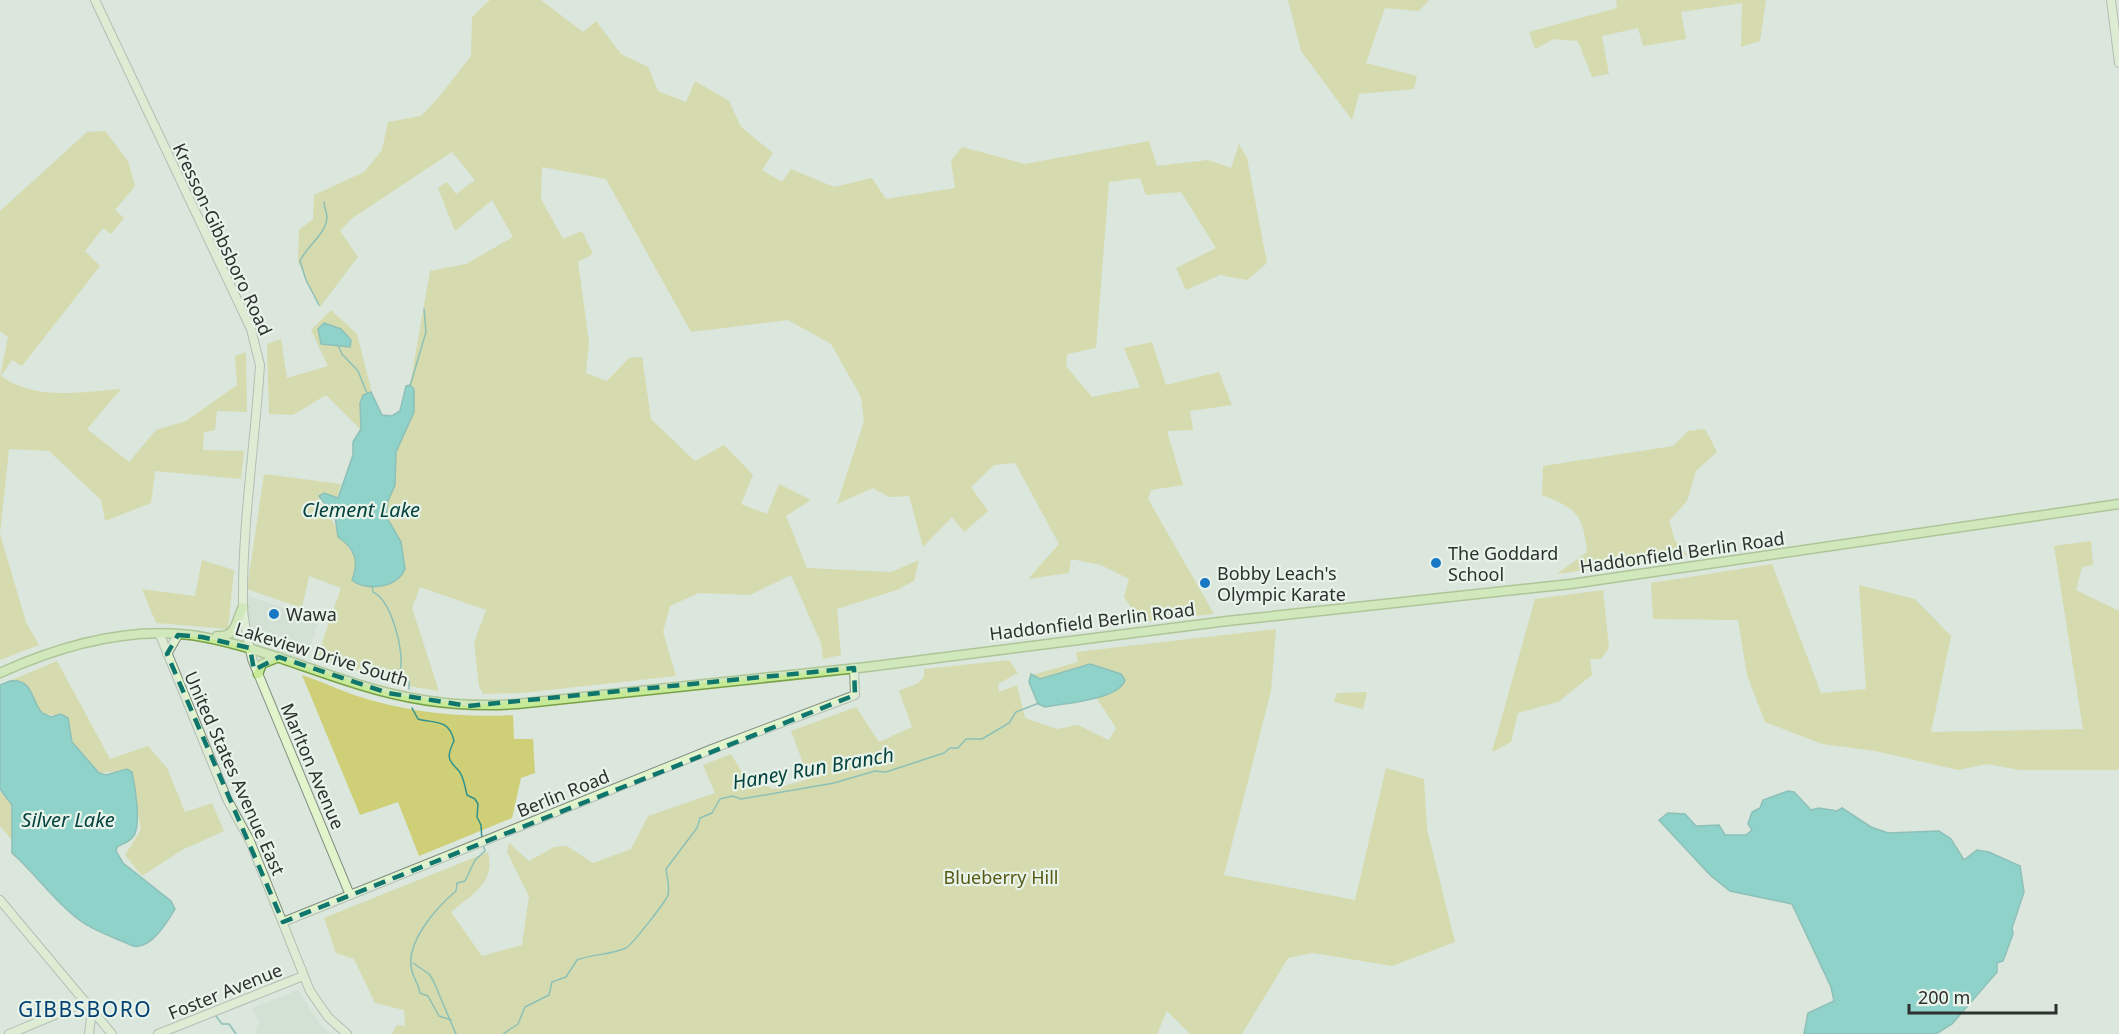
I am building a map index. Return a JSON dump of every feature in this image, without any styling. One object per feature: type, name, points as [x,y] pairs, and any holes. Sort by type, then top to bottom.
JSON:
[{"type":"main road","name":"Haddonfield Berlin Road","points":[[854,668],[1227,621],[1571,584],[2119,504]]},
{"type":"main road","points":[[202,637],[229,635],[238,624],[243,607]]},
{"type":"main road","name":"Lakeview Drive South","points":[[0,673],[33,658],[74,645],[124,636],[160,635],[202,637],[250,648],[388,693],[468,706],[517,704],[854,668]]},
{"type":"main road","points":[[258,675],[262,664],[279,657]]},
{"type":"street","name":"Kresson-Gibbsboro Road","points":[[95,0],[227,275],[258,348],[260,365],[243,607],[250,648]]},
{"type":"street","points":[[2111,0],[2119,63]]},
{"type":"street","name":"United States Avenue East","points":[[160,635],[227,799],[250,841],[303,976],[321,1008],[347,1034]]},
{"type":"street","points":[[167,654],[178,635]]},
{"type":"street","name":"Marlton Avenue","points":[[250,648],[258,675],[350,895]]},
{"type":"street","name":"Berlin Road","points":[[283,922],[482,841],[855,695],[854,668]]},
{"type":"street","points":[[0,900],[112,1034]]},
{"type":"street","name":"Foster Avenue","points":[[158,1034],[303,976]]},
{"type":"street","points":[[9,1034],[86,1002]]},
{"type":"street","points":[[89,1034],[92,1010]]},
{"type":"highlighted area","points":[[178,635],[202,637],[250,648],[254,670],[279,657],[388,693],[468,706],[854,668],[855,695],[283,922],[167,654]]},
{"type":"shaded area","points":[[243,594],[319,620],[303,666],[250,648]]},
{"type":"shaded area","points":[[298,990],[321,1026],[331,1034],[255,1034],[259,1021],[252,1008]]},
{"type":"green space","points":[[490,0],[541,0],[583,32],[596,21],[621,54],[648,67],[658,91],[686,102],[695,81],[729,101],[741,127],[773,153],[762,170],[782,182],[791,169],[834,187],[872,178],[886,199],[955,188],[951,161],[962,147],[1025,164],[1149,141],[1157,166],[1208,160],[1231,168],[1239,144],[1247,158],[1267,263],[1247,280],[1220,275],[1186,290],[1176,268],[1216,248],[1181,192],[1146,195],[1140,178],[1109,182],[1096,348],[1067,354],[1066,366],[1092,397],[1140,387],[1124,348],[1152,342],[1166,385],[1219,372],[1232,405],[1190,411],[1193,430],[1167,431],[1183,485],[1151,490],[1148,499],[1214,614],[1141,622],[1124,597],[1129,579],[1101,565],[1071,559],[1069,573],[1028,579],[1059,544],[1015,463],[994,465],[971,487],[988,511],[964,532],[952,517],[923,547],[909,496],[889,497],[873,488],[837,504],[864,421],[861,397],[831,344],[788,320],[691,332],[606,179],[542,167],[541,199],[563,239],[582,231],[593,254],[578,262],[589,342],[586,373],[607,381],[629,358],[642,357],[651,419],[695,461],[724,445],[753,475],[741,504],[767,514],[779,484],[811,500],[786,516],[807,568],[891,572],[919,560],[914,581],[897,590],[837,609],[841,655],[823,659],[821,643],[791,575],[750,595],[699,593],[670,606],[663,632],[676,676],[522,693],[483,694],[479,686],[474,643],[486,610],[420,587],[412,608],[439,691],[401,685],[317,657],[341,588],[309,576],[302,608],[247,589],[264,474],[341,484],[337,498],[319,499],[356,560],[355,582],[402,547],[386,516],[396,452],[414,412],[410,385],[430,271],[466,264],[513,237],[492,200],[455,231],[438,188],[447,182],[456,194],[475,180],[452,152],[351,219],[340,231],[358,257],[320,307],[298,262],[299,230],[313,219],[314,195],[364,172],[382,150],[388,122],[421,116],[439,97],[471,56],[472,17]]},
{"type":"green space","points":[[1288,0],[1429,0],[1419,11],[1385,8],[1366,63],[1417,76],[1414,89],[1359,94],[1352,120],[1301,51]]},
{"type":"green space","points":[[1616,0],[1766,0],[1760,41],[1741,47],[1742,3],[1681,12],[1686,39],[1643,46],[1638,28],[1602,36],[1609,74],[1592,77],[1578,41],[1554,39],[1535,49],[1529,32],[1617,8]]},
{"type":"green space","points":[[105,131],[128,161],[135,186],[115,210],[124,218],[111,234],[103,228],[85,251],[100,266],[22,366],[12,360],[1,376],[14,384],[44,392],[75,393],[121,389],[87,429],[129,462],[156,430],[186,421],[237,385],[235,356],[246,352],[247,412],[217,411],[215,430],[204,432],[203,450],[244,451],[241,479],[155,471],[151,503],[105,521],[101,500],[49,451],[9,449],[0,534],[0,377],[8,337],[0,331],[0,211],[87,132]]},
{"type":"green space","points":[[331,310],[357,334],[372,393],[361,398],[361,430],[326,395],[293,415],[269,414],[267,344],[281,339],[287,378],[328,366],[311,330]]},
{"type":"green space","points":[[1705,429],[1717,452],[1696,471],[1687,501],[1669,521],[1675,541],[1688,555],[1557,574],[1587,552],[1583,529],[1576,514],[1563,504],[1542,495],[1543,466],[1673,446],[1688,431]]},
{"type":"green space","points":[[0,534],[26,622],[39,645],[0,660]]},
{"type":"green space","points":[[2091,541],[2093,565],[2082,567],[2076,590],[2119,611],[2119,770],[2020,770],[1987,764],[1958,770],[1875,751],[1822,744],[1765,722],[1747,675],[1738,620],[1653,619],[1651,583],[1772,564],[1821,693],[1866,689],[1859,585],[1915,599],[1951,636],[1931,732],[2083,729],[2054,546]]},
{"type":"green space","points":[[202,560],[234,570],[228,629],[156,623],[142,589],[195,596]]},
{"type":"green space","points":[[1603,590],[1609,648],[1601,659],[1590,659],[1592,675],[1558,702],[1518,713],[1511,742],[1492,752],[1535,599]]},
{"type":"green space","name":"Blueberry Hill","points":[[1276,629],[1271,691],[1224,875],[1355,900],[1386,768],[1424,779],[1427,829],[1455,942],[1392,966],[1313,953],[1288,958],[1242,1034],[1190,1034],[1167,1011],[1157,1034],[392,1034],[397,1025],[405,1026],[404,1010],[375,1003],[354,959],[336,953],[324,918],[488,852],[490,863],[485,880],[474,894],[451,912],[482,956],[522,945],[529,896],[507,852],[509,843],[529,861],[554,847],[567,846],[593,863],[631,849],[648,816],[715,793],[703,765],[731,754],[743,774],[773,789],[809,779],[791,731],[856,707],[879,742],[912,727],[899,691],[918,683],[924,677],[924,669],[1009,660],[1018,673],[998,684],[999,692],[1017,685],[1025,718],[1057,729],[1078,725],[1109,740],[1116,728],[1096,697],[1042,707],[1029,676],[1078,662],[1076,652]]},
{"type":"green space","points":[[57,661],[110,759],[148,746],[167,768],[185,812],[212,803],[224,831],[182,850],[142,876],[125,855],[141,830],[131,770],[99,773],[72,742],[68,718],[42,713],[24,683],[0,685]]},
{"type":"green space","points":[[302,675],[373,701],[413,710],[473,716],[513,715],[514,739],[533,739],[535,773],[521,778],[512,818],[419,856],[398,802],[360,815]]},
{"type":"green space","points":[[1367,692],[1363,709],[1334,702],[1337,693]]},
{"type":"green space","points":[[0,792],[11,801],[12,840],[0,826]]},
{"type":"water","points":[[324,323],[341,329],[351,340],[350,347],[321,344],[318,329]]},
{"type":"water","name":"Clement Lake","points":[[410,385],[414,389],[414,412],[396,452],[395,485],[388,501],[386,516],[401,542],[405,569],[401,575],[388,584],[365,586],[352,580],[355,567],[354,556],[349,546],[338,537],[335,517],[319,496],[324,493],[338,498],[353,455],[353,442],[361,429],[360,403],[363,395],[371,392],[382,415],[392,416],[400,411],[406,386]]},
{"type":"water","points":[[1090,664],[1121,674],[1125,680],[1121,687],[1102,696],[1077,702],[1045,707],[1038,704],[1029,682],[1031,674],[1040,679]]},
{"type":"water","name":"Silver Lake","points":[[18,681],[27,686],[42,713],[51,717],[61,714],[68,718],[72,742],[99,773],[106,775],[127,769],[132,772],[137,806],[136,832],[131,839],[117,847],[116,851],[123,863],[171,901],[175,909],[158,934],[146,944],[133,946],[84,923],[69,912],[12,853],[12,805],[0,789],[0,685]]},
{"type":"water","points":[[1788,791],[1794,792],[1811,810],[1819,808],[1837,811],[1842,808],[1871,827],[1888,833],[1939,831],[1951,839],[1964,860],[1977,850],[1989,852],[2020,866],[2024,892],[2003,961],[1997,963],[1997,972],[1952,1024],[1936,1034],[1804,1034],[1808,1013],[1834,1001],[1831,987],[1792,904],[1730,891],[1710,875],[1659,820],[1668,813],[1685,814],[1696,826],[1719,825],[1725,835],[1746,835],[1752,830],[1748,824],[1752,812],[1760,808],[1763,800]]},
{"type":"waterway","points":[[319,305],[306,280],[300,261],[320,235],[326,223],[324,202]]},
{"type":"waterway","points":[[410,386],[426,332],[424,309]]},
{"type":"waterway","points":[[338,345],[342,354],[358,371],[367,393]]},
{"type":"waterway","points":[[372,586],[373,592],[386,606],[396,628],[401,652],[400,671],[409,681],[409,689]]},
{"type":"waterway","name":"Haney Run Branch","points":[[503,1034],[518,1024],[525,1007],[549,995],[552,982],[566,977],[577,960],[620,950],[629,945],[668,895],[666,869],[697,828],[700,818],[712,813],[720,799],[733,796],[741,799],[834,783],[875,771],[886,772],[944,753],[950,748],[958,748],[966,739],[982,739],[1009,723],[1016,712],[1039,703]]},
{"type":"waterway","points":[[412,708],[418,719],[445,725],[452,734],[454,741],[449,758],[462,776],[467,795],[475,799],[478,804],[477,817],[481,825],[482,840]]},
{"type":"waterway","points":[[451,1020],[439,1016],[428,996],[420,993],[412,971],[411,960],[417,938],[440,906],[456,891],[457,883],[465,881],[475,860],[485,851],[483,844]]},
{"type":"waterway","points":[[413,963],[429,974],[433,980],[456,1034]]},
{"type":"waterway","points":[[216,1016],[222,1024],[229,1024],[236,1034]]},
{"type":"place","name":"The Goddard School","points":[[1436,563]]},
{"type":"place","name":"Bobby Leach's Olympic Karate","points":[[1205,583]]},
{"type":"place","name":"Wawa","points":[[274,614]]},
{"type":"district","name":"GIBBSBORO","points":[[85,1009]]}]
